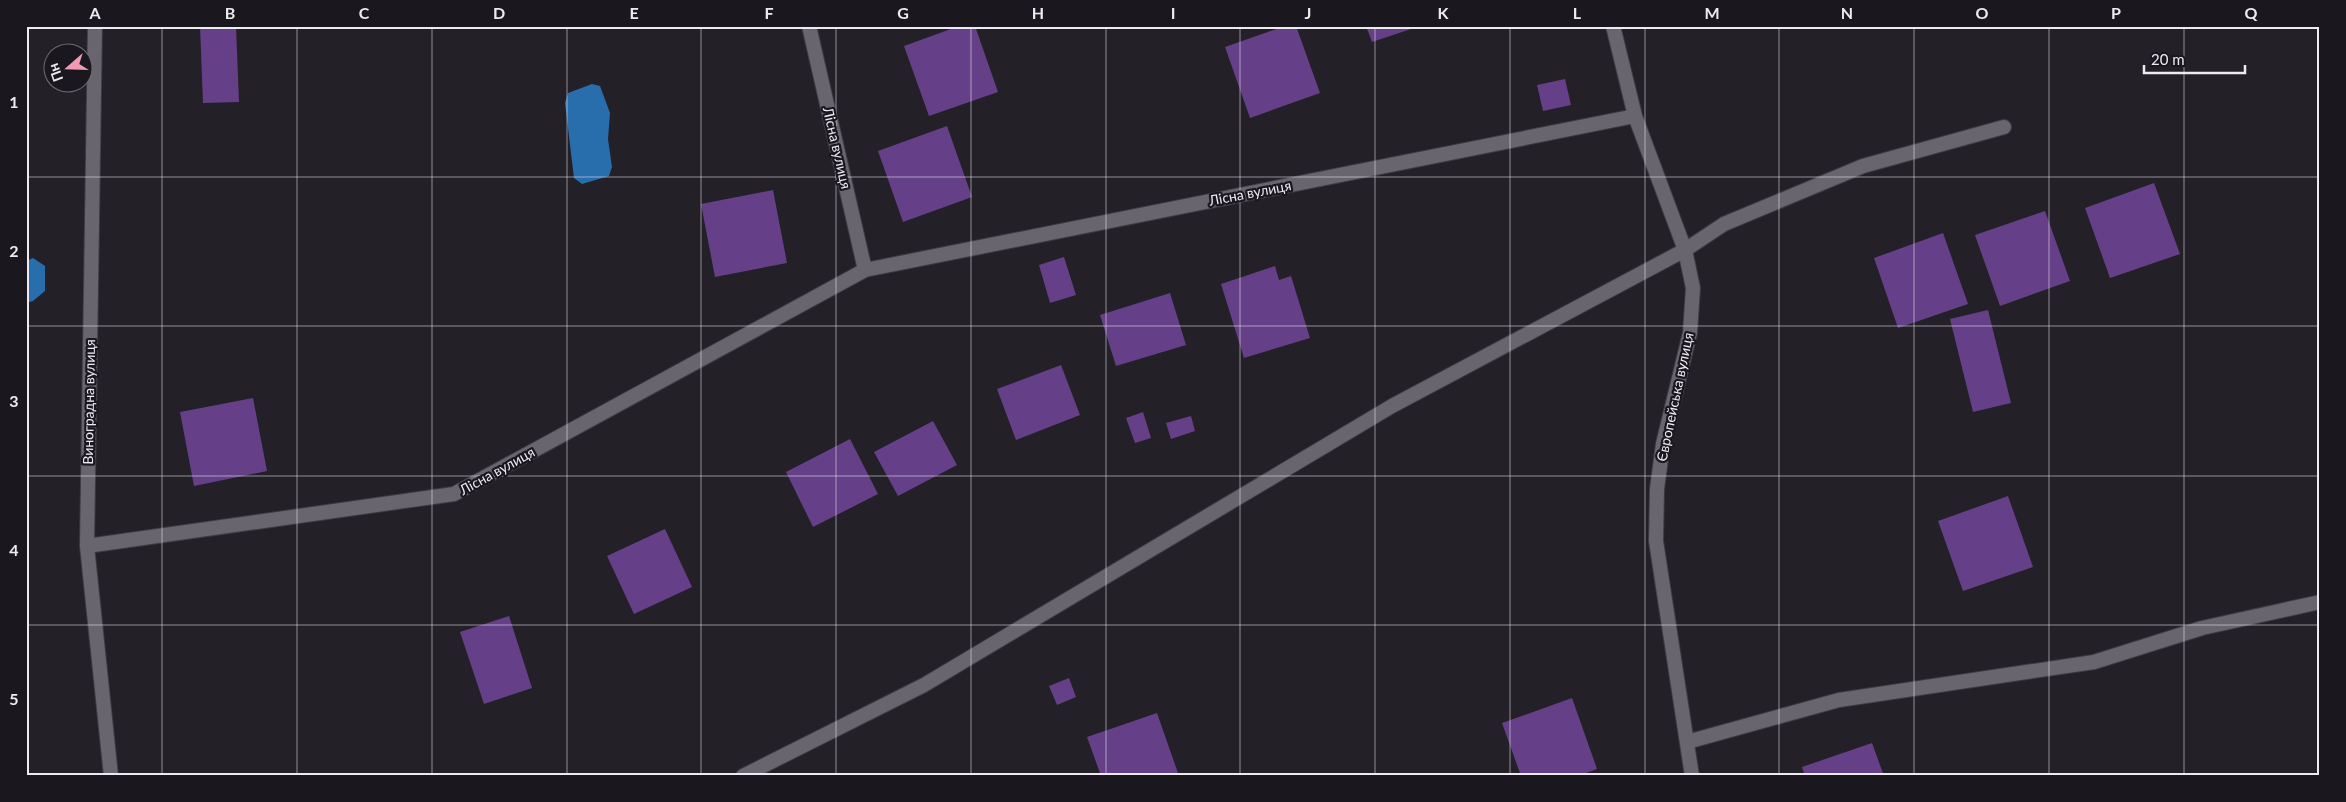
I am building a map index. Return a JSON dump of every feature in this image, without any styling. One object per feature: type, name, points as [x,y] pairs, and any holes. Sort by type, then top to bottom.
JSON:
[{"type":"street","name":"Виноградна вулиця","points":[[95,26],[87,546],[111,776]]},
{"type":"street","name":"Лісна вулиця","points":[[809,26],[865,270]]},
{"type":"street","name":"Європейська вулиця","points":[[1613,26],[1635,116],[1685,250],[1693,288],[1690,333],[1663,444],[1657,490],[1656,541],[1692,776]]},
{"type":"street","name":"Лісна вулиця","points":[[87,546],[454,494],[865,270],[1635,116]]},
{"type":"street","points":[[743,776],[924,684],[1392,406],[1685,250],[1724,224],[1863,166],[2004,127]]},
{"type":"street","points":[[1686,742],[1839,700],[2094,662],[2202,628],[2320,602]]},
{"type":"water","points":[[592,84],[600,86],[610,113],[608,139],[612,167],[609,176],[582,184],[574,178],[565,103],[568,93]]},
{"type":"water","points":[[33,258],[45,266],[45,291],[33,301],[26,303],[26,261]]},
{"type":"building","points":[[200,26],[236,26],[239,102],[203,103]]},
{"type":"building","points":[[959,26],[975,26],[998,92],[929,116],[904,46]]},
{"type":"building","points":[[1285,26],[1296,26],[1320,93],[1250,118],[1225,47]]},
{"type":"building","points":[[1366,26],[1417,26],[1417,27],[1372,42]]},
{"type":"building","points":[[1565,79],[1571,105],[1543,111],[1537,85]]},
{"type":"building","points":[[947,126],[972,197],[903,222],[878,151]]},
{"type":"building","points":[[2154,183],[2180,254],[2110,278],[2085,208]]},
{"type":"building","points":[[773,190],[787,263],[715,277],[701,204]]},
{"type":"building","points":[[2045,211],[2070,281],[2000,306],[1975,235]]},
{"type":"building","points":[[1943,233],[1968,304],[1898,328],[1874,258]]},
{"type":"building","points":[[1064,257],[1076,295],[1050,303],[1039,265]]},
{"type":"building","points":[[1275,266],[1279,280],[1291,276],[1310,338],[1244,358],[1221,284]]},
{"type":"building","points":[[1170,293],[1186,345],[1116,366],[1100,315]]},
{"type":"building","points":[[1988,310],[2011,403],[1973,412],[1950,319]]},
{"type":"building","points":[[1061,365],[1080,415],[1016,440],[997,389]]},
{"type":"building","points":[[253,398],[267,471],[194,486],[180,412]]},
{"type":"building","points":[[1143,412],[1151,438],[1135,443],[1126,418]]},
{"type":"building","points":[[1191,416],[1195,431],[1171,439],[1166,423]]},
{"type":"building","points":[[933,421],[957,465],[898,496],[874,452]]},
{"type":"building","points":[[850,439],[878,494],[813,527],[786,472]]},
{"type":"building","points":[[2008,496],[2033,567],[1963,591],[1938,521]]},
{"type":"building","points":[[665,529],[692,587],[634,614],[607,556]]},
{"type":"building","points":[[509,616],[532,688],[484,704],[460,632]]},
{"type":"building","points":[[1069,678],[1076,697],[1057,705],[1049,686]]},
{"type":"building","points":[[1572,698],[1597,769],[1578,776],[1521,776],[1502,723]]},
{"type":"building","points":[[1157,713],[1179,776],[1101,776],[1087,737]]},
{"type":"building","points":[[1872,743],[1884,776],[1805,776],[1802,767]]}]
